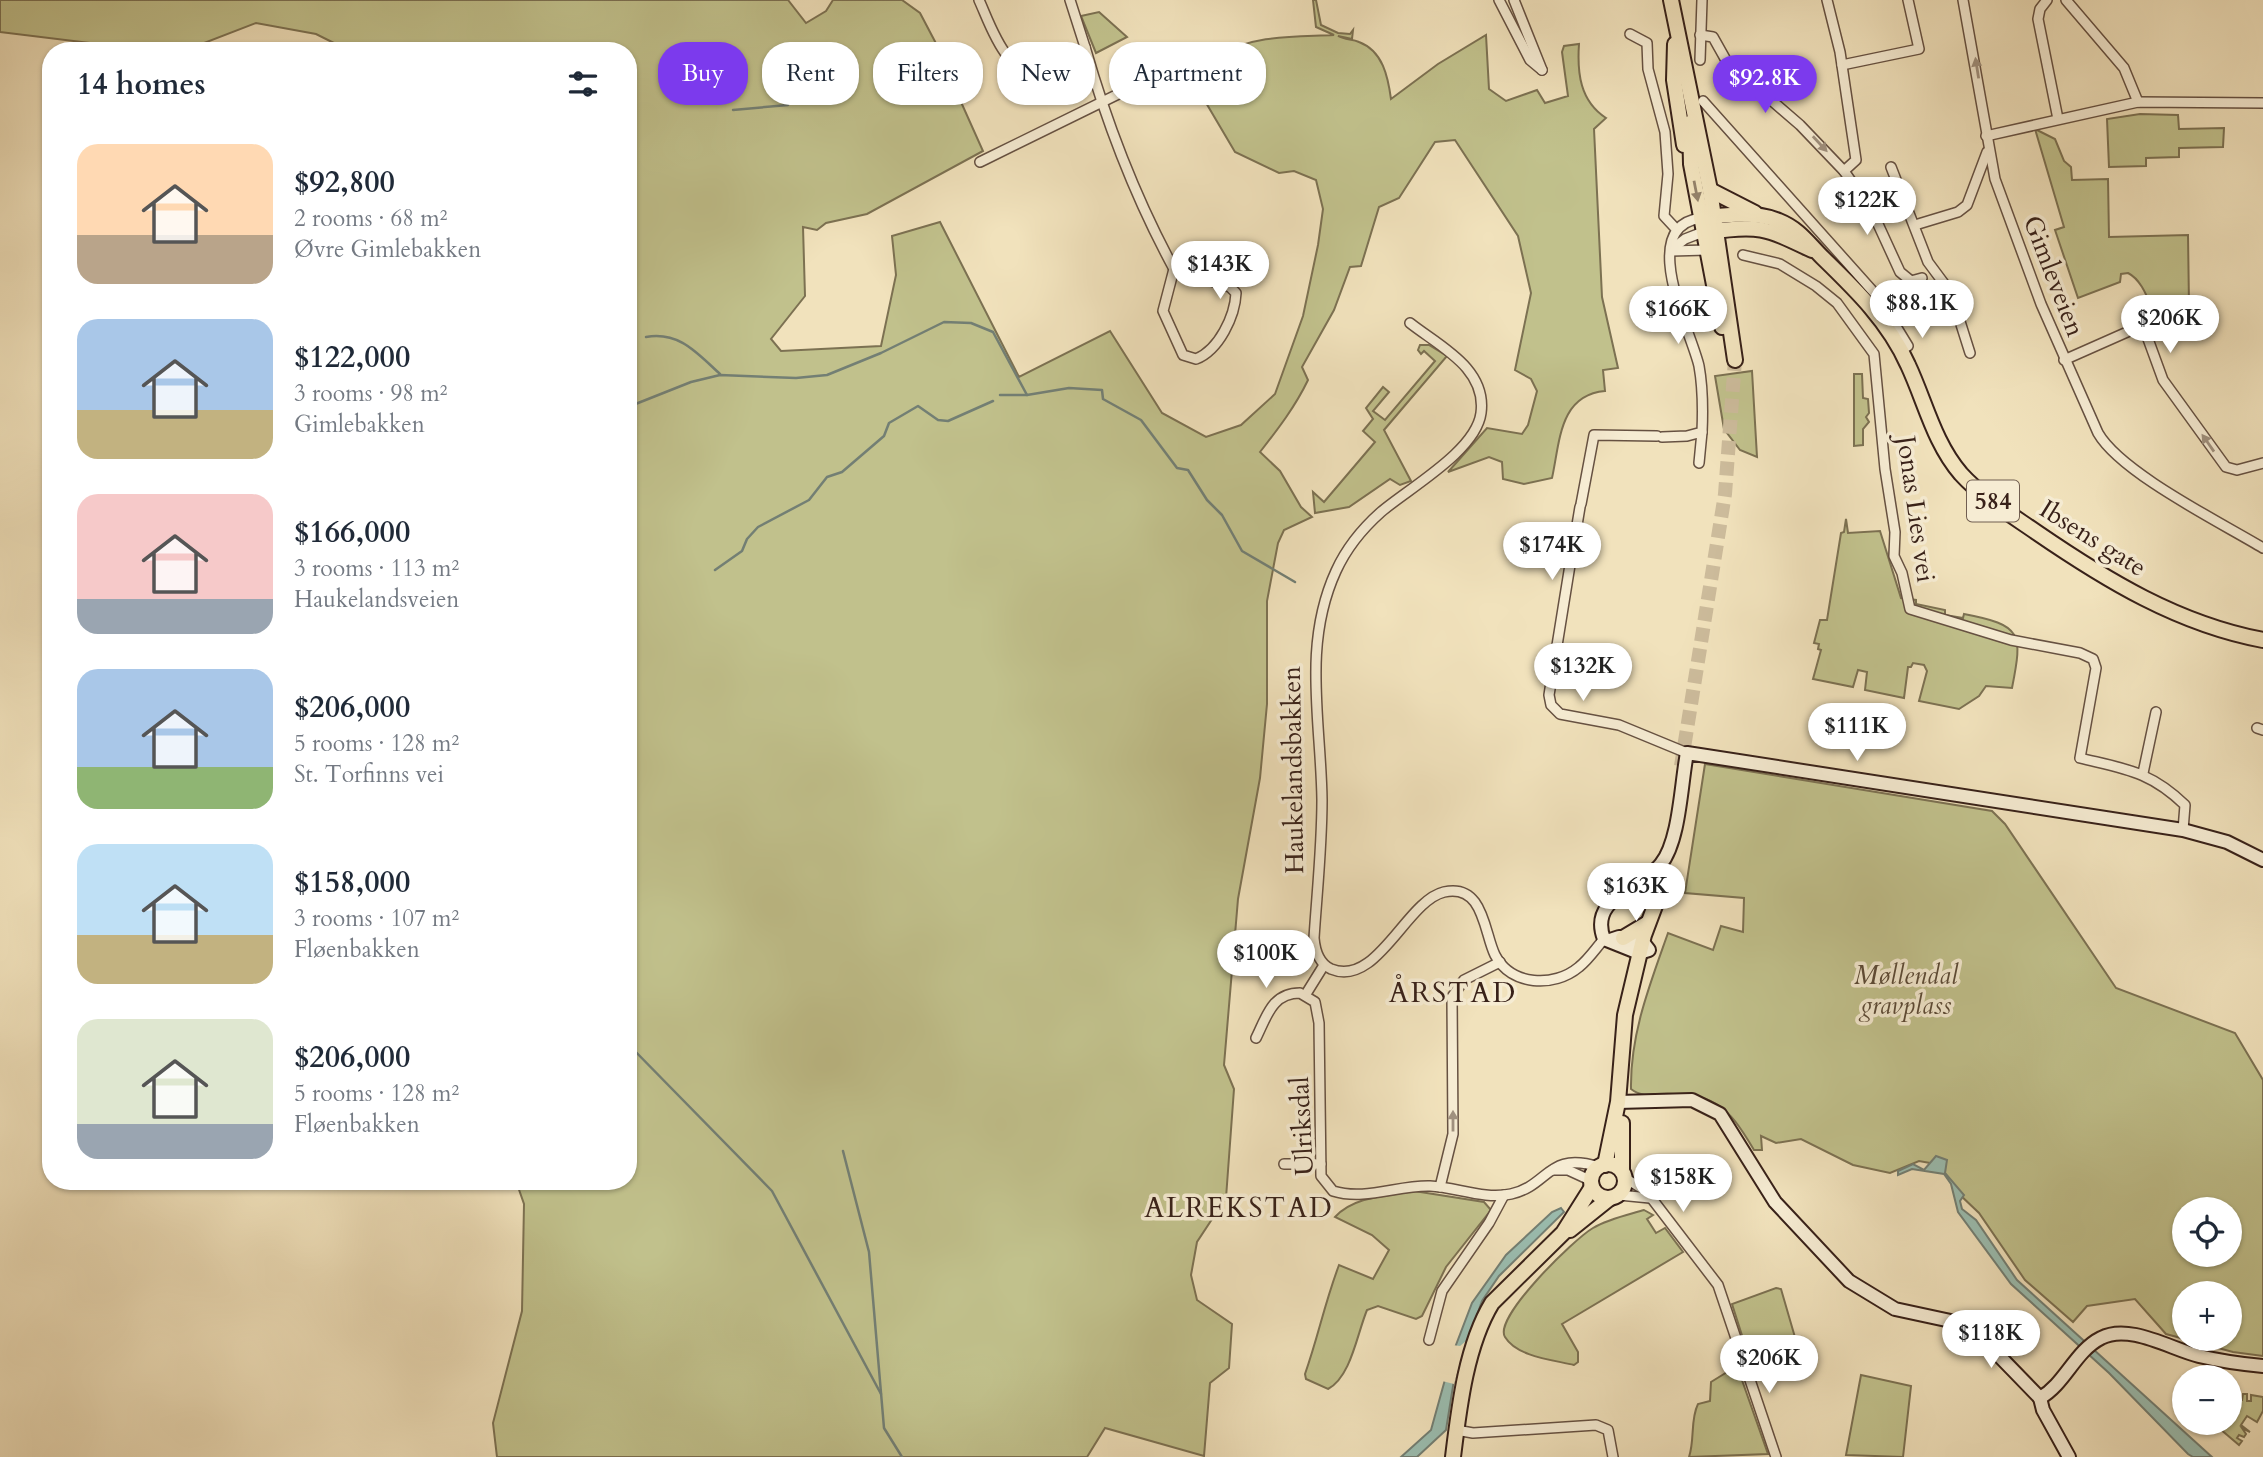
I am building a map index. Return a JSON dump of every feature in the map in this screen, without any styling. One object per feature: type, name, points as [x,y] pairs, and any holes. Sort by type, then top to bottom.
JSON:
[{"type":"main road","points":[[1671,0],[1710,190],[1709,224],[1707,250],[1731,360],[1709,224],[1689,153],[1682,142],[1673,55],[1677,33]]},
{"type":"main road","points":[[1689,153],[1694,103]]},
{"type":"main road","name":"584","points":[[1710,190],[1759,216]]},
{"type":"main road","name":"Ibsens gate","points":[[1709,224],[1759,216],[1790,226],[1808,239],[1867,303],[1900,351],[1946,453],[1961,474],[1982,493],[2115,584],[2189,620],[2263,640]]},
{"type":"main road","name":"Ibsens gate","points":[[1709,224],[1763,228],[1819,254]]},
{"type":"main road","points":[[1453,1457],[1465,1380],[1489,1309],[1524,1270],[1563,1233],[1602,1166],[1618,1102],[1622,1030],[1648,923],[1659,895],[1658,915],[1644,948]]},
{"type":"main road","points":[[1613,939],[1648,923]]},
{"type":"main road","points":[[1563,1233],[1574,1229],[1624,1187],[1622,1116],[1618,1102]]},
{"type":"main road","points":[[1602,1166],[1615,1166],[1623,1175]]},
{"type":"main road","points":[[1592,1184],[1599,1195],[1614,1196]]},
{"type":"street","points":[[979,0],[1000,42]]},
{"type":"street","points":[[1070,0],[1083,42]]},
{"type":"street","points":[[1499,0],[1530,60],[1542,70],[1514,0]]},
{"type":"street","points":[[1700,60],[1702,0]]},
{"type":"street","points":[[1827,0],[1842,65],[1856,160],[1844,171]]},
{"type":"street","points":[[1842,65],[1918,50],[1908,0]]},
{"type":"street","name":"Gimleveien","points":[[1963,0],[1975,54],[1988,150],[2013,231],[2064,360],[2104,445],[2136,470],[2263,548]]},
{"type":"street","points":[[2047,0],[2040,9],[2038,19],[2058,119]]},
{"type":"street","points":[[2066,0],[2124,68],[2138,102]]},
{"type":"street","points":[[1630,34],[1647,43],[1648,69],[1665,132],[1668,182],[1664,216],[1677,230]]},
{"type":"street","points":[[1700,35],[1713,37],[1727,62],[1800,125],[1844,171],[1872,211],[1900,272],[1910,284],[1926,271]]},
{"type":"street","points":[[1095,82],[1147,215],[1174,269],[1163,311],[1183,355],[1196,359],[1205,354],[1222,334],[1233,313],[1236,293],[1230,288],[1174,269]]},
{"type":"street","points":[[980,162],[1109,99]]},
{"type":"street","points":[[1986,136],[2138,102],[2263,103]]},
{"type":"street","name":"Ibsens gate","points":[[1694,103],[1878,296],[1908,346],[1900,351]]},
{"type":"street","points":[[1915,225],[1958,212],[1967,205],[1988,150]]},
{"type":"street","points":[[1891,167],[1915,225],[1926,271],[1951,293],[1970,353]]},
{"type":"street","points":[[1699,463],[1702,432],[1699,367],[1671,281],[1671,251],[1677,230],[1684,223],[1709,224]]},
{"type":"street","points":[[1671,251],[1709,224]]},
{"type":"street","points":[[1671,251],[1707,250]]},
{"type":"street","name":"Jonas Lies vei","points":[[1742,255],[1780,264],[1816,286],[1837,303],[1874,354],[1885,469],[1895,531],[1894,556],[1902,573],[1910,610],[2011,640],[2080,653],[2093,659],[2096,668],[2080,758],[2143,773],[2185,805],[2183,830]]},
{"type":"street","name":"Haukelandsbakken","points":[[1324,965],[1316,953],[1314,938],[1322,803],[1314,663],[1321,611],[1337,567],[1364,529],[1382,511],[1450,458],[1471,436],[1481,416],[1481,397],[1472,374],[1449,351],[1410,323]]},
{"type":"street","points":[[2064,360],[2134,329],[2144,328],[2164,380],[2226,467],[2237,470],[2263,463]]},
{"type":"street","points":[[1702,432],[1687,436],[1660,437],[1594,435],[1549,695],[1554,710],[1619,724],[1687,752],[2183,830],[2227,842],[2263,860]]},
{"type":"street","points":[[2143,773],[2157,712]]},
{"type":"street","points":[[1644,948],[1613,939],[1601,918],[1605,906],[1647,878],[1667,854],[1687,752]]},
{"type":"street","points":[[1256,1038],[1273,1003],[1280,997],[1290,993],[1306,994],[1324,965],[1345,972],[1365,965],[1429,900],[1448,891],[1460,892],[1475,902],[1500,962],[1512,974],[1524,979],[1554,980],[1579,967],[1613,939]]},
{"type":"street","points":[[1440,1187],[1453,1134],[1452,997],[1464,980],[1500,962]]},
{"type":"street","name":"Ulriksdal","points":[[1306,994],[1315,1002],[1319,1024],[1321,1164],[1325,1184],[1342,1194],[1440,1187],[1504,1195]]},
{"type":"street","points":[[1618,1102],[1692,1100],[1720,1114],[1774,1202],[1834,1266],[1854,1285],[1882,1304],[1951,1321],[1980,1335],[2040,1398],[2043,1410],[2069,1457]]},
{"type":"street","points":[[1429,1340],[1442,1291],[1489,1223],[1504,1195],[1519,1191],[1567,1162],[1602,1166]]},
{"type":"street","points":[[1284,1164],[1321,1164]]},
{"type":"street","points":[[1551,1170],[1568,1170],[1592,1184]]},
{"type":"street","points":[[1623,1175],[1643,1188],[1711,1273],[1722,1293],[1776,1457]]},
{"type":"street","points":[[1614,1196],[1650,1198]]},
{"type":"street","points":[[2040,1398],[2050,1392],[2087,1349],[2103,1337],[2123,1334],[2211,1359],[2263,1366]]},
{"type":"street","points":[[1456,1430],[1499,1431],[1568,1424],[1603,1427],[1611,1437],[1613,1457]]},
{"type":"green space","points":[[0,0],[788,0],[806,23],[826,11],[833,0],[902,0],[920,13],[935,42],[873,42],[873,105],[962,105],[983,151],[867,214],[826,223],[817,230],[803,227],[805,296],[771,339],[781,351],[881,346],[896,275],[892,236],[940,222],[1019,377],[1110,331],[1162,413],[1206,437],[1241,425],[1275,394],[1303,316],[1323,209],[1316,180],[1294,171],[1279,173],[1235,152],[1207,105],[1266,105],[1266,42],[1252,42],[1334,35],[1316,27],[1313,0],[1316,0],[1321,25],[1338,33],[1350,34],[1353,30],[1352,39],[1338,36],[1367,46],[1379,58],[1386,74],[1391,99],[1438,64],[1486,35],[1489,89],[1506,101],[1537,90],[1545,103],[1568,96],[1562,52],[1564,46],[1579,44],[1582,86],[1597,111],[1606,118],[1594,129],[1602,297],[1618,368],[1603,370],[1605,391],[1590,394],[1578,401],[1570,411],[1560,436],[1552,478],[1524,484],[1503,479],[1502,462],[1489,457],[1448,472],[1487,428],[1522,434],[1528,425],[1537,391],[1531,379],[1515,370],[1531,293],[1518,236],[1455,140],[1435,142],[1399,198],[1379,207],[1361,266],[1350,267],[1334,310],[1302,367],[1308,380],[1292,409],[1260,452],[1280,471],[1301,507],[1312,517],[1284,530],[1278,543],[1267,601],[1267,704],[1260,778],[1238,899],[1224,1065],[1234,1089],[1226,1198],[1197,1242],[1191,1275],[1197,1300],[1232,1324],[1229,1368],[1210,1383],[1204,1456],[1105,1428],[1087,1457],[497,1457],[493,1423],[522,1311],[524,1204],[519,1190],[637,1190],[637,42],[332,42],[316,34],[256,23],[207,42],[82,42],[0,32]]},
{"type":"green space","points":[[1099,12],[1127,37],[1117,42],[1109,42],[1109,46],[1096,53],[1095,42],[1092,42],[1081,16]]},
{"type":"green space","points":[[2140,114],[2178,115],[2179,129],[2224,128],[2223,147],[2179,148],[2179,157],[2146,158],[2146,166],[2109,167],[2107,119]]},
{"type":"green space","points":[[2035,129],[2055,139],[2064,161],[2071,167],[2072,180],[2108,179],[2109,237],[2188,235],[2189,305],[2183,311],[2149,312],[2151,306],[2145,292],[2128,273],[2121,274],[2120,282],[2078,298],[2055,230],[2064,227]]},
{"type":"green space","points":[[1420,345],[1429,345],[1447,356],[1384,430],[1411,481],[1400,485],[1390,479],[1349,507],[1315,513],[1313,492],[1324,502],[1375,442],[1363,431],[1373,419],[1366,408],[1383,387],[1389,392],[1373,411],[1385,420],[1435,361],[1424,351],[1421,354],[1418,350]]},
{"type":"green space","points":[[1752,371],[1757,457],[1740,450],[1724,429],[1715,376]]},
{"type":"green space","points":[[1854,374],[1862,374],[1863,398],[1868,399],[1869,413],[1866,417],[1869,422],[1863,429],[1863,445],[1854,446]]},
{"type":"green space","points":[[1846,519],[1848,533],[1880,531],[1901,598],[1945,610],[1945,615],[1963,618],[1964,614],[1998,622],[2008,628],[2017,643],[2012,688],[1986,686],[1979,696],[1959,709],[1919,701],[1927,671],[1924,665],[1913,663],[1908,667],[1904,698],[1865,690],[1867,672],[1858,670],[1853,687],[1813,679],[1821,650],[1818,649],[1819,644],[1814,643],[1820,620],[1827,620],[1841,533],[1844,532]]},
{"type":"green space","name":"Møllendal gravplass","points":[[1705,764],[1992,811],[2005,824],[2116,988],[2235,1033],[2263,1080],[2263,1356],[2229,1351],[2242,1351],[2242,1281],[2172,1281],[2172,1336],[2166,1334],[2135,1299],[2087,1306],[2073,1322],[2025,1280],[1979,1213],[1957,1192],[1944,1172],[1930,1163],[1919,1161],[1890,1173],[1853,1165],[1801,1139],[1776,1143],[1761,1136],[1762,1150],[1754,1150],[1735,1122],[1716,1104],[1692,1095],[1644,1094],[1631,1089],[1638,1029],[1668,933],[1713,950],[1721,926],[1743,932],[1744,898],[1685,893]]},
{"type":"green space","points":[[1414,1191],[1484,1202],[1491,1210],[1446,1267],[1422,1316],[1416,1319],[1378,1306],[1367,1310],[1348,1365],[1336,1383],[1328,1389],[1306,1379],[1305,1374],[1339,1265],[1373,1279],[1389,1250],[1372,1235],[1335,1217],[1361,1201]]},
{"type":"green space","points":[[1644,1210],[1653,1215],[1647,1219],[1656,1233],[1665,1228],[1683,1252],[1562,1324],[1578,1352],[1578,1362],[1574,1365],[1536,1357],[1511,1344],[1505,1337],[1505,1327],[1511,1314],[1554,1262],[1593,1228]]},
{"type":"green space","points":[[1776,1288],[1781,1289],[1801,1358],[1753,1370],[1732,1304]]},
{"type":"green space","points":[[1737,1366],[1768,1454],[1689,1457],[1698,1404],[1710,1401],[1711,1382]]},
{"type":"green space","points":[[1861,1375],[1911,1386],[1903,1457],[1846,1455]]},
{"type":"green space","points":[[2243,1394],[2247,1394],[2247,1401],[2251,1401],[2251,1395],[2263,1397],[2263,1411],[2257,1422],[2247,1416],[2242,1424]]},
{"type":"green space","points":[[2227,1435],[2239,1435],[2237,1438],[2242,1441],[2239,1445]]},
{"type":"shaded area","points":[[1936,1156],[1947,1160],[1945,1173],[1964,1195],[1960,1201],[1962,1209],[1976,1220],[2017,1280],[2172,1421],[2172,1435],[2188,1435],[2212,1457],[2193,1457],[2188,1454],[2109,1373],[2011,1284],[1958,1212],[1951,1184],[1944,1174],[1912,1169],[1898,1175],[1898,1171],[1913,1164],[1924,1170]]},
{"type":"shaded area","points":[[1561,1208],[1564,1212],[1499,1276],[1482,1301],[1454,1380],[1446,1430],[1417,1457],[1401,1457],[1431,1430],[1451,1358],[1472,1303],[1506,1255],[1552,1212]]},
{"type":"pier","points":[[1466,1341],[1454,1384],[1442,1381],[1452,1345],[1460,1346]]},
{"type":"waterway","points":[[733,110],[788,105]]},
{"type":"waterway","points":[[637,403],[691,382],[720,375],[796,378],[827,375],[881,353],[944,322],[971,323],[993,332],[1027,395],[1069,388],[1102,390],[1103,399],[1141,420],[1177,468],[1188,470],[1207,500],[1222,515],[1242,551],[1295,582]]},
{"type":"waterway","points":[[646,337],[668,337],[687,345],[720,374]]},
{"type":"waterway","points":[[1000,395],[1027,395]]},
{"type":"waterway","points":[[715,570],[742,551],[747,539],[758,527],[809,500],[827,477],[842,472],[884,436],[889,423],[918,406],[938,420],[948,421],[993,401]]},
{"type":"waterway","points":[[637,1053],[772,1191],[881,1394]]},
{"type":"waterway","points":[[843,1151],[869,1252],[884,1428],[902,1457]]},
{"type":"tunnel","points":[[1681,766],[1725,494],[1735,360]]},
{"type":"tunnel","points":[[1659,895],[1666,852]]},
{"type":"district","name":"ÅRSTAD","points":[[1453,993]]},
{"type":"district","name":"ALREKSTAD","points":[[1239,1208]]}]
